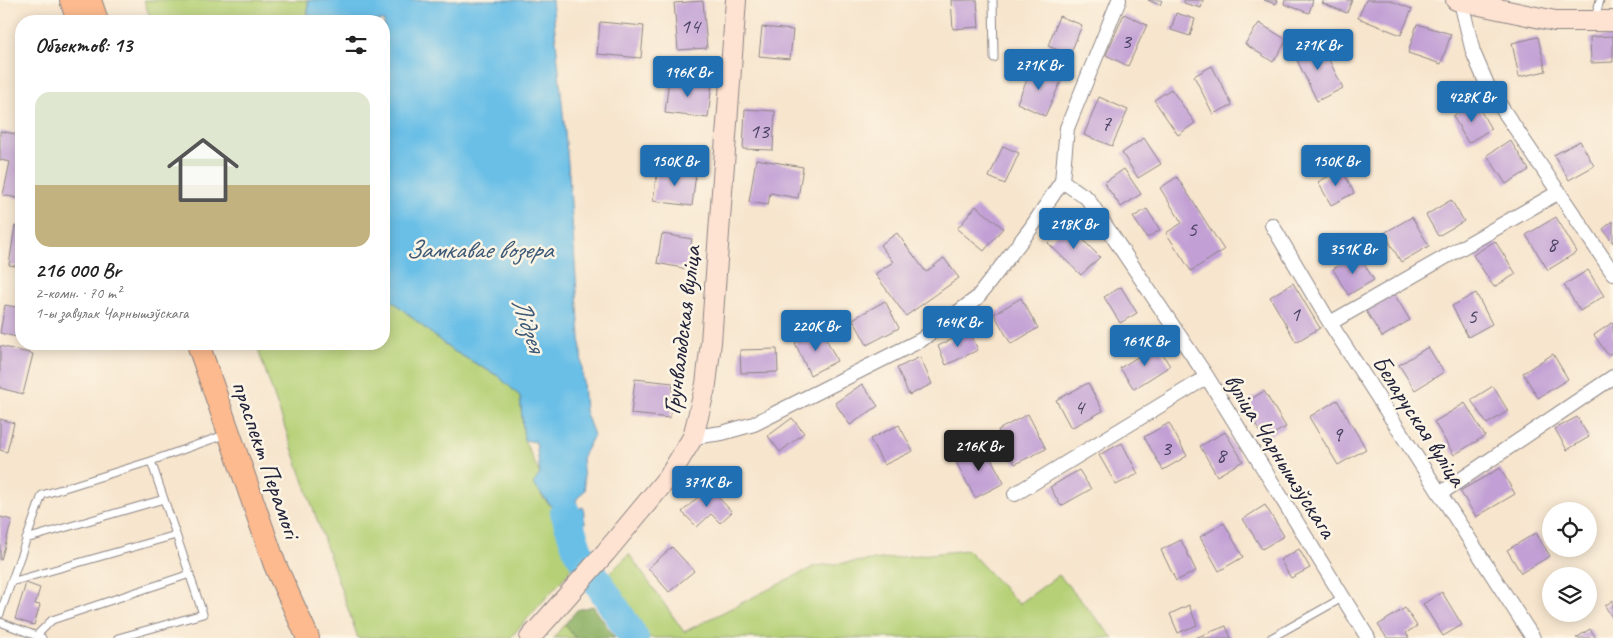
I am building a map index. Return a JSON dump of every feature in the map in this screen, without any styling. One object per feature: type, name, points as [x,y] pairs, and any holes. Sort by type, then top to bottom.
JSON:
[{"type":"main road","points":[[71,0],[76,15]]},
{"type":"main road","points":[[90,0],[95,15]]},
{"type":"main road","name":"Грунвальдская вуліца","points":[[530,638],[606,552],[670,475],[693,437],[706,384],[711,342],[736,0]]},
{"type":"main road","points":[[1459,1],[1555,21],[1604,21]]},
{"type":"main road","name":"праспект Перамогі","points":[[200,350],[275,565],[296,638]]},
{"type":"main road","name":"праспект Перамогі","points":[[275,565],[308,638]]},
{"type":"street","points":[[693,437],[722,433],[754,424],[921,340],[977,298],[1032,228],[1062,181],[1067,128],[1119,0]]},
{"type":"street","points":[[1459,1],[1472,52],[1489,89],[1613,273]]},
{"type":"street","name":"вуліца Чарнышэўскага","points":[[1062,181],[1087,198],[1207,378],[1368,638]]},
{"type":"street","points":[[1330,323],[1559,192]]},
{"type":"street","name":"Беларуская вуліца","points":[[1272,225],[1330,323],[1533,638]]},
{"type":"street","points":[[1441,493],[1613,377]]},
{"type":"street","points":[[1015,494],[1207,378]]},
{"type":"lane","points":[[993,0],[994,58]]},
{"type":"lane","points":[[1600,0],[1604,21]]},
{"type":"lane","points":[[0,614],[42,495],[151,461],[228,434]]},
{"type":"lane","points":[[118,638],[203,614],[151,461]]},
{"type":"lane","points":[[26,540],[164,499]]},
{"type":"lane","points":[[11,582],[176,535]]},
{"type":"lane","points":[[0,622],[39,636],[52,620],[190,574]]},
{"type":"lane","points":[[1271,638],[1342,598]]},
{"type":"green space","points":[[144,0],[308,0],[308,15],[149,15]]},
{"type":"green space","points":[[390,299],[450,349],[498,376],[520,396],[524,440],[540,474],[541,495],[565,523],[574,557],[569,572],[510,638],[358,638],[258,350],[390,350]]},
{"type":"green space","points":[[968,550],[1019,604],[1059,575],[1113,638],[644,638],[611,590],[606,577],[629,554],[684,632],[815,566]]},
{"type":"green space","points":[[593,606],[615,638],[575,638],[565,624],[577,610]]},
{"type":"green space","points":[[565,624],[575,638],[553,638]]},
{"type":"water","name":"Замкавае возера","points":[[308,0],[552,0],[569,174],[585,411],[594,435],[582,458],[585,490],[576,500],[578,509],[583,507],[585,523],[582,527],[586,543],[574,557],[565,523],[533,484],[540,474],[536,442],[524,440],[520,396],[498,376],[450,349],[390,299],[390,15],[308,15]]},
{"type":"building","points":[[951,0],[977,0],[979,27],[953,29]]},
{"type":"building","points":[[1148,0],[1162,0],[1160,5]]},
{"type":"building","points":[[1184,0],[1203,0],[1201,8],[1184,3]]},
{"type":"building","points":[[1264,0],[1278,0],[1276,4]]},
{"type":"building","points":[[1285,0],[1313,0],[1309,13],[1284,4]]},
{"type":"building","points":[[1324,0],[1352,0],[1347,13],[1322,3]]},
{"type":"building","points":[[1366,0],[1389,0],[1412,9],[1401,35],[1358,18]]},
{"type":"building","points":[[703,1],[707,48],[678,50],[674,3]]},
{"type":"building","points":[[1176,13],[1195,19],[1190,36],[1171,30]]},
{"type":"building","points":[[1124,14],[1147,25],[1128,66],[1106,55]]},
{"type":"building","points":[[1059,16],[1082,25],[1070,55],[1048,46]]},
{"type":"building","points":[[600,22],[644,26],[641,58],[597,54]]},
{"type":"building","points":[[1259,23],[1287,40],[1273,62],[1245,44]]},
{"type":"building","points":[[1417,24],[1451,34],[1441,64],[1408,53]]},
{"type":"building","points":[[762,27],[793,30],[790,59],[759,56]]},
{"type":"building","points":[[1613,36],[1613,62],[1591,63],[1590,37]]},
{"type":"building","points":[[1538,37],[1546,71],[1519,77],[1512,43]]},
{"type":"building","points":[[1320,42],[1343,88],[1317,101],[1294,54]]},
{"type":"building","points":[[1033,66],[1062,79],[1045,116],[1017,103]]},
{"type":"building","points":[[1212,66],[1232,105],[1213,114],[1194,76]]},
{"type":"building","points":[[669,78],[712,83],[708,118],[665,113]]},
{"type":"building","points":[[1171,89],[1195,123],[1178,135],[1154,100]]},
{"type":"building","points":[[1099,97],[1128,110],[1112,146],[1084,135]]},
{"type":"building","points":[[1476,103],[1491,129],[1468,143],[1453,116]]},
{"type":"building","points":[[745,109],[775,111],[773,150],[743,149]]},
{"type":"building","points":[[0,131],[15,134],[15,198],[3,195],[10,162],[0,160]]},
{"type":"building","points":[[1144,138],[1161,164],[1138,178],[1122,153]]},
{"type":"building","points":[[1510,140],[1529,170],[1506,184],[1487,155]]},
{"type":"building","points":[[1580,141],[1594,166],[1569,180],[1554,155]]},
{"type":"building","points":[[1003,146],[1019,153],[1005,184],[989,177]]},
{"type":"building","points":[[756,159],[803,167],[798,198],[770,193],[768,205],[749,202]]},
{"type":"building","points":[[658,167],[696,173],[692,206],[653,201]]},
{"type":"building","points":[[1124,169],[1141,194],[1121,207],[1104,183]]},
{"type":"building","points":[[1342,169],[1354,193],[1331,205],[1318,182]]},
{"type":"building","points":[[1177,177],[1224,250],[1191,271],[1166,233],[1182,223],[1160,188]]},
{"type":"building","points":[[1451,200],[1464,221],[1438,236],[1426,215]]},
{"type":"building","points":[[976,206],[1003,228],[984,251],[957,229]]},
{"type":"building","points":[[1147,209],[1160,230],[1147,238],[1133,217]]},
{"type":"building","points":[[1412,217],[1429,246],[1401,262],[1384,233]]},
{"type":"building","points":[[1556,217],[1577,252],[1548,270],[1526,235]]},
{"type":"building","points":[[1613,221],[1613,243],[1603,229]]},
{"type":"building","points":[[1067,224],[1100,257],[1081,275],[1048,243]]},
{"type":"building","points":[[15,226],[15,266],[9,265]]},
{"type":"building","points":[[897,233],[926,272],[944,258],[959,278],[906,316],[875,274],[893,262],[880,245]]},
{"type":"building","points":[[662,234],[692,239],[687,269],[657,263]]},
{"type":"building","points":[[1495,241],[1516,274],[1494,287],[1473,255]]},
{"type":"building","points":[[1358,254],[1374,280],[1348,295],[1333,269]]},
{"type":"building","points":[[1588,270],[1604,296],[1580,311],[1564,285]]},
{"type":"building","points":[[1293,283],[1320,328],[1296,342],[1270,297]]},
{"type":"building","points":[[1121,287],[1137,313],[1120,323],[1104,297]]},
{"type":"building","points":[[1476,293],[1492,324],[1468,337],[1452,306]]},
{"type":"building","points":[[1394,294],[1410,320],[1382,337],[1366,311]]},
{"type":"building","points":[[1021,298],[1038,328],[1011,344],[994,314]]},
{"type":"building","points":[[885,301],[899,328],[867,345],[853,319]]},
{"type":"building","points":[[5,305],[15,307],[15,337],[0,333]]},
{"type":"building","points":[[1613,322],[1613,352],[1608,355],[1594,335]]},
{"type":"building","points":[[822,330],[837,361],[810,375],[795,343]]},
{"type":"building","points":[[970,331],[978,350],[946,365],[938,346]]},
{"type":"building","points":[[1157,345],[1170,366],[1134,389],[1120,368]]},
{"type":"building","points":[[0,346],[33,354],[23,394],[0,388]]},
{"type":"building","points":[[1428,347],[1444,372],[1415,390],[1399,365]]},
{"type":"building","points":[[777,349],[778,372],[741,373],[740,350]]},
{"type":"building","points":[[1553,354],[1568,379],[1538,398],[1523,373]]},
{"type":"building","points":[[920,357],[932,384],[909,395],[897,368]]},
{"type":"building","points":[[635,379],[673,383],[670,418],[631,414]]},
{"type":"building","points":[[1088,383],[1103,411],[1071,428],[1056,400]]},
{"type":"building","points":[[862,384],[878,406],[850,425],[835,403]]},
{"type":"building","points":[[1493,386],[1508,411],[1487,424],[1471,400]]},
{"type":"building","points":[[1264,391],[1286,427],[1264,439],[1243,404]]},
{"type":"building","points":[[1337,400],[1366,449],[1338,465],[1309,417]]},
{"type":"building","points":[[1465,403],[1485,436],[1454,455],[1434,422]]},
{"type":"building","points":[[1028,414],[1046,449],[1015,464],[998,430]]},
{"type":"building","points":[[1577,417],[1589,437],[1567,450],[1555,429]]},
{"type":"building","points":[[792,418],[804,433],[780,452],[768,436]]},
{"type":"building","points":[[0,419],[14,423],[7,452],[0,450]]},
{"type":"building","points":[[1169,423],[1187,456],[1163,470],[1144,437]]},
{"type":"building","points":[[899,425],[913,451],[884,465],[870,439]]},
{"type":"building","points":[[1225,432],[1243,461],[1217,476],[1200,446]]},
{"type":"building","points":[[1122,443],[1138,474],[1116,485],[1099,455]]},
{"type":"building","points":[[984,445],[1004,483],[975,498],[955,460]]},
{"type":"building","points":[[1500,468],[1515,494],[1476,517],[1460,491]]},
{"type":"building","points":[[1079,470],[1091,489],[1061,506],[1050,487]]},
{"type":"building","points":[[709,487],[732,512],[720,523],[711,514],[697,527],[682,512]]},
{"type":"building","points":[[1265,505],[1284,536],[1262,549],[1243,519]]},
{"type":"building","points":[[0,517],[12,520],[1,560],[0,560]]},
{"type":"building","points":[[1224,523],[1243,557],[1219,571],[1200,537]]},
{"type":"building","points":[[1536,533],[1542,543],[1542,557],[1548,557],[1521,573],[1507,550]]},
{"type":"building","points":[[1181,540],[1196,571],[1176,581],[1161,550]]},
{"type":"building","points":[[672,547],[694,571],[669,592],[648,568]]},
{"type":"building","points":[[1299,549],[1310,568],[1291,578],[1280,560]]},
{"type":"building","points":[[26,583],[40,588],[35,604],[40,605],[34,625],[15,619]]},
{"type":"building","points":[[1442,592],[1462,625],[1443,636],[1423,604]]},
{"type":"building","points":[[1613,600],[1613,619],[1605,606]]},
{"type":"building","points":[[1189,605],[1197,625],[1178,633],[1170,614]]},
{"type":"building","points":[[1405,608],[1417,626],[1406,633],[1409,638],[1387,638],[1378,625]]},
{"type":"building","points":[[1226,626],[1231,638],[1195,638]]},
{"type":"building","points":[[1590,629],[1596,638],[1576,638]]},
{"type":"waterway","name":"Лідзея","points":[[565,512],[578,551],[634,638]]}]
